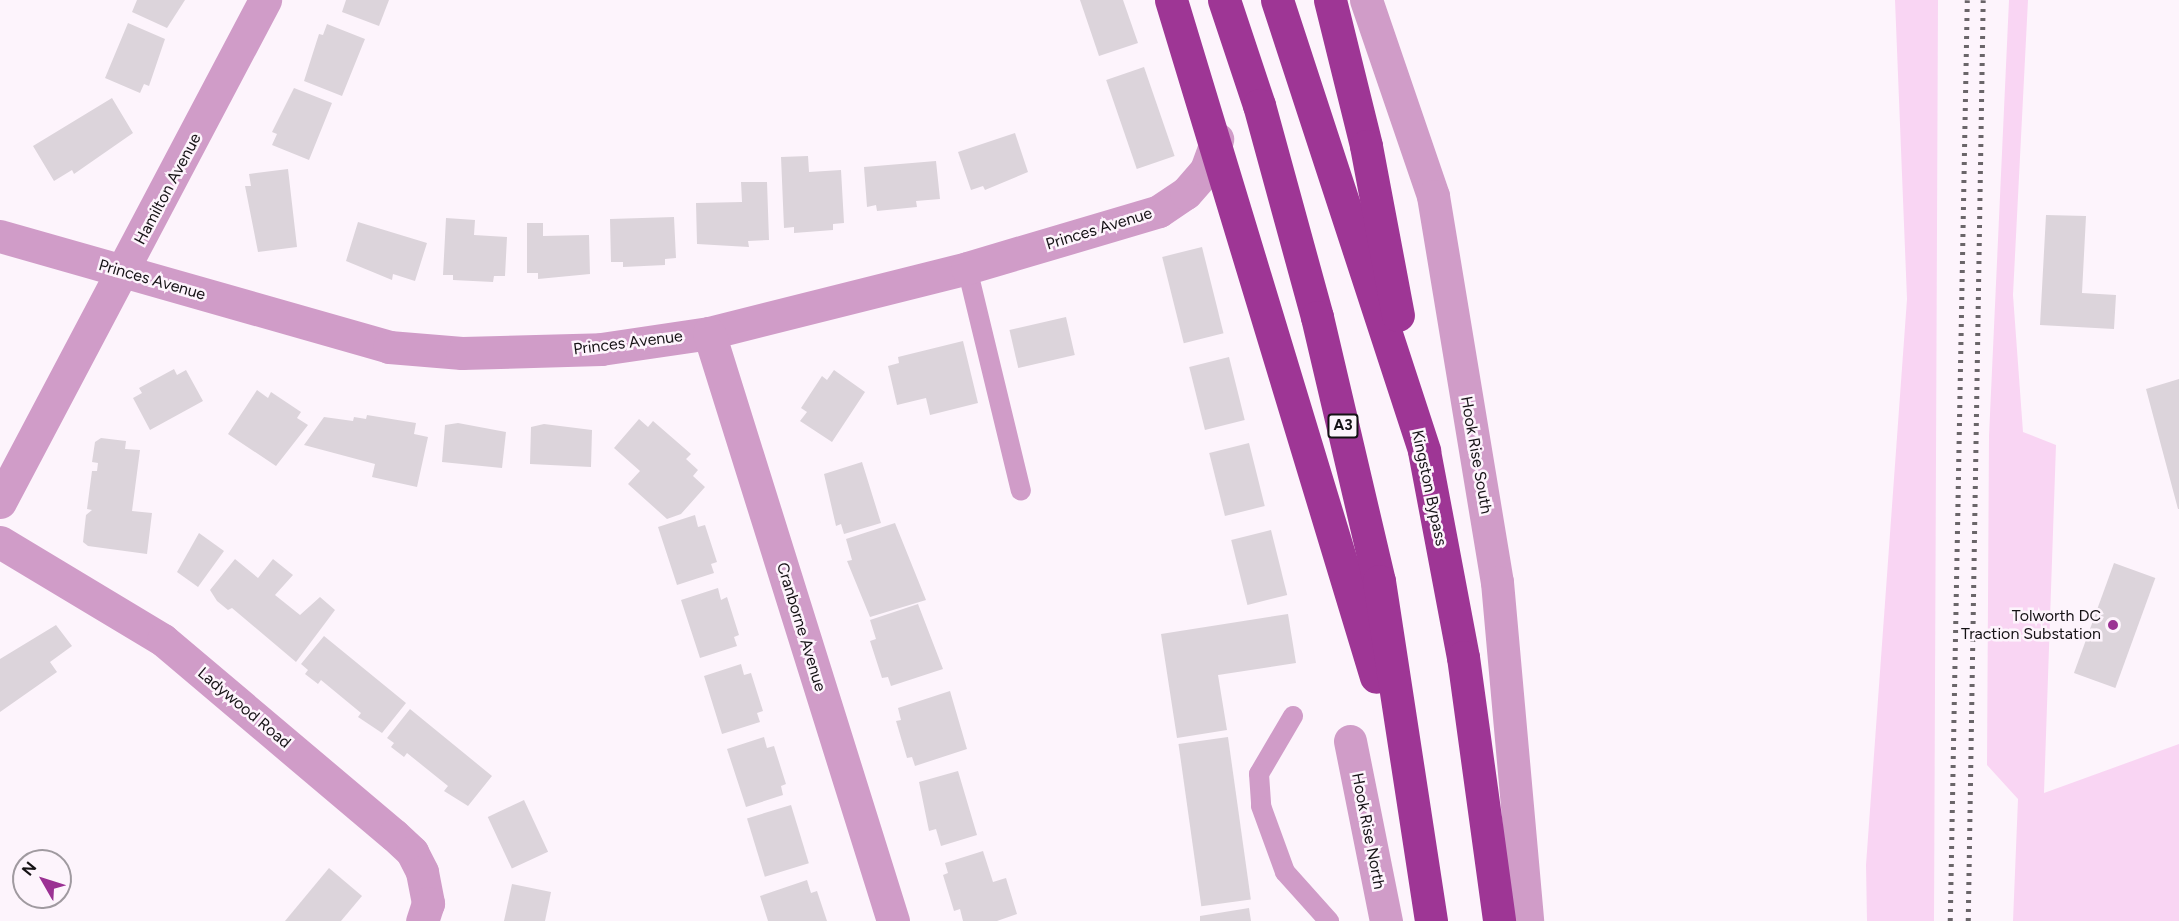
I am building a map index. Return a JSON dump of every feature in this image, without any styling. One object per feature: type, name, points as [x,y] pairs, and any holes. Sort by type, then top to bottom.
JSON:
[{"type":"highway","points":[[1171,0],[1217,139],[1370,652],[1423,862]]},
{"type":"highway","name":"A3","points":[[1224,0],[1259,105],[1317,317],[1379,581],[1431,921]]},
{"type":"highway","name":"Kingston Bypass","points":[[1277,0],[1424,451],[1463,657],[1499,921]]},
{"type":"highway","points":[[1330,0],[1366,146],[1424,451]]},
{"type":"street","name":"Hamilton Avenue","points":[[0,502],[123,273],[265,0]]},
{"type":"street","name":"Hook Rise South","points":[[1366,0],[1432,196],[1497,582],[1527,921]]},
{"type":"street","name":"Princes Avenue","points":[[0,236],[123,273],[389,347],[530,352],[601,349],[709,333],[967,268],[1159,211],[1186,194],[1206,170],[1217,139]]},
{"type":"street","name":"Cranborne Avenue","points":[[709,333],[893,921]]},
{"type":"street","name":"Ladywood Road","points":[[0,542],[163,640],[394,835],[412,852],[422,872],[428,903],[422,921]]},
{"type":"street","name":"Hook Rise North","points":[[1350,741],[1386,921]]},
{"type":"lane","points":[[967,268],[1021,491]]},
{"type":"lane","points":[[1293,716],[1259,774],[1262,806],[1285,872],[1329,921]]},
{"type":"shaded area","points":[[1895,0],[1938,0],[1934,921],[1867,921],[1866,865],[1907,299]]},
{"type":"shaded area","points":[[2009,0],[2028,0],[2013,295],[2023,432],[2056,445],[2044,793],[2179,744],[2179,921],[2013,921],[2018,799],[1987,765],[1989,436]]},
{"type":"building","points":[[137,0],[185,0],[167,28],[132,12]]},
{"type":"building","points":[[346,0],[389,0],[379,26],[342,12]]},
{"type":"building","points":[[1080,0],[1123,0],[1138,43],[1099,56]]},
{"type":"building","points":[[128,23],[165,39],[149,86],[144,84],[140,93],[105,78]]},
{"type":"building","points":[[327,24],[365,39],[342,96],[304,81],[319,34],[323,35]]},
{"type":"building","points":[[1144,67],[1175,156],[1137,169],[1106,80]]},
{"type":"building","points":[[294,88],[332,103],[309,160],[272,145],[277,134],[272,132]]},
{"type":"building","points":[[112,98],[133,133],[74,174],[72,170],[54,181],[33,146]]},
{"type":"building","points":[[1015,133],[1028,172],[985,190],[983,186],[971,190],[958,152]]},
{"type":"building","points":[[808,156],[809,172],[841,170],[844,223],[833,224],[833,230],[794,233],[794,227],[784,228],[781,157]]},
{"type":"building","points":[[936,161],[940,199],[916,201],[917,207],[877,211],[876,205],[867,207],[864,167]]},
{"type":"building","points":[[288,169],[297,247],[258,252],[245,186],[251,186],[249,174]]},
{"type":"building","points":[[741,182],[767,182],[769,240],[748,241],[749,247],[697,244],[696,203],[742,202]]},
{"type":"building","points":[[2046,215],[2086,216],[2082,293],[2116,295],[2114,329],[2040,325]]},
{"type":"building","points":[[674,217],[676,258],[665,259],[665,265],[623,267],[623,262],[611,262],[610,219]]},
{"type":"building","points":[[446,218],[475,220],[474,235],[507,237],[505,276],[494,276],[493,282],[453,280],[453,275],[443,275]]},
{"type":"building","points":[[358,222],[427,243],[415,281],[393,274],[392,280],[346,261]]},
{"type":"building","points":[[527,223],[543,223],[543,236],[589,235],[590,274],[538,279],[538,273],[527,273]]},
{"type":"building","points":[[1202,247],[1224,333],[1184,343],[1162,257]]},
{"type":"building","points":[[1066,317],[1075,355],[1018,368],[1009,330]]},
{"type":"building","points":[[963,341],[978,403],[930,415],[926,398],[897,405],[888,366],[899,363],[898,357]]},
{"type":"building","points":[[1229,357],[1245,420],[1205,430],[1189,367]]},
{"type":"building","points":[[174,369],[177,375],[186,370],[203,401],[150,430],[133,398],[142,393],[139,388]]},
{"type":"building","points":[[834,370],[865,392],[832,442],[800,421],[807,412],[801,408],[822,376],[827,380]]},
{"type":"building","points":[[2179,379],[2179,509],[2178,509],[2146,389]]},
{"type":"building","points":[[257,390],[268,398],[271,392],[301,412],[297,418],[308,425],[276,466],[228,434]]},
{"type":"building","points":[[367,415],[416,423],[414,434],[428,437],[417,487],[372,477],[375,464],[304,445],[324,417],[353,421],[354,417],[366,419]]},
{"type":"building","points":[[639,419],[648,427],[653,421],[691,454],[686,459],[698,470],[693,476],[705,487],[681,514],[667,519],[628,484],[640,471],[614,448]]},
{"type":"building","points":[[458,423],[506,432],[502,468],[442,462],[445,425]]},
{"type":"building","points":[[544,424],[592,430],[591,467],[530,464],[531,427]]},
{"type":"building","points":[[101,438],[126,441],[125,449],[140,450],[132,511],[152,513],[147,554],[88,546],[83,542],[86,515],[92,510],[87,509],[92,471],[97,471],[98,463],[92,462],[95,442]]},
{"type":"building","points":[[1249,443],[1265,506],[1225,516],[1209,453]]},
{"type":"building","points":[[862,462],[881,523],[844,534],[841,524],[836,526],[824,474]]},
{"type":"building","points":[[695,515],[698,527],[705,525],[717,562],[711,564],[714,573],[677,585],[658,527]]},
{"type":"building","points":[[895,523],[926,600],[870,617],[847,561],[852,560],[846,539]]},
{"type":"building","points":[[1271,530],[1287,595],[1247,605],[1231,540]]},
{"type":"building","points":[[199,533],[224,551],[198,587],[177,572]]},
{"type":"building","points":[[235,559],[258,578],[273,559],[293,575],[275,595],[300,615],[320,597],[335,610],[296,662],[232,608],[228,610],[217,601],[210,590]]},
{"type":"building","name":"Tolworth DC Traction Substation","points":[[2114,563],[2155,578],[2115,688],[2074,673]]},
{"type":"building","points":[[718,588],[721,600],[727,597],[739,635],[734,637],[737,646],[700,658],[681,600]]},
{"type":"building","points":[[918,604],[943,669],[891,686],[888,677],[882,678],[870,641],[876,639],[870,620]]},
{"type":"building","points":[[1288,614],[1296,663],[1218,675],[1227,730],[1177,738],[1161,634]]},
{"type":"building","points":[[56,625],[72,646],[50,662],[57,672],[0,712],[0,659]]},
{"type":"building","points":[[324,636],[406,703],[382,733],[358,717],[361,713],[321,680],[318,684],[305,674],[308,670],[301,664]]},
{"type":"building","points":[[741,664],[744,675],[751,673],[763,711],[757,713],[760,722],[722,734],[704,676]]},
{"type":"building","points":[[950,691],[967,749],[915,766],[912,757],[907,758],[896,721],[901,720],[898,708]]},
{"type":"building","points":[[410,709],[492,776],[468,806],[444,791],[448,786],[407,753],[404,757],[391,747],[394,743],[387,738]]},
{"type":"building","points":[[764,737],[767,748],[774,746],[786,784],[781,786],[783,795],[746,807],[727,749]]},
{"type":"building","points":[[1228,737],[1251,899],[1201,906],[1178,744]]},
{"type":"building","points":[[958,771],[977,835],[941,846],[936,829],[929,831],[919,782]]},
{"type":"building","points":[[524,800],[548,852],[512,869],[488,817]]},
{"type":"building","points":[[791,805],[809,863],[765,877],[747,818]]},
{"type":"building","points":[[983,851],[993,882],[1006,878],[1017,914],[997,921],[963,921],[960,909],[954,911],[943,875],[948,873],[945,863]]},
{"type":"building","points":[[329,868],[362,896],[341,921],[285,921]]},
{"type":"building","points":[[807,880],[811,893],[817,891],[827,921],[768,921],[760,896]]},
{"type":"building","points":[[512,884],[551,892],[545,921],[504,921]]},
{"type":"building","points":[[1249,908],[1251,921],[1200,921],[1200,916]]},
{"type":"railway","points":[[1950,921],[1967,0]]},
{"type":"railway","points":[[1968,921],[1983,0]]},
{"type":"place","name":"Tolworth DC Traction Substation","points":[[2113,625]]}]
